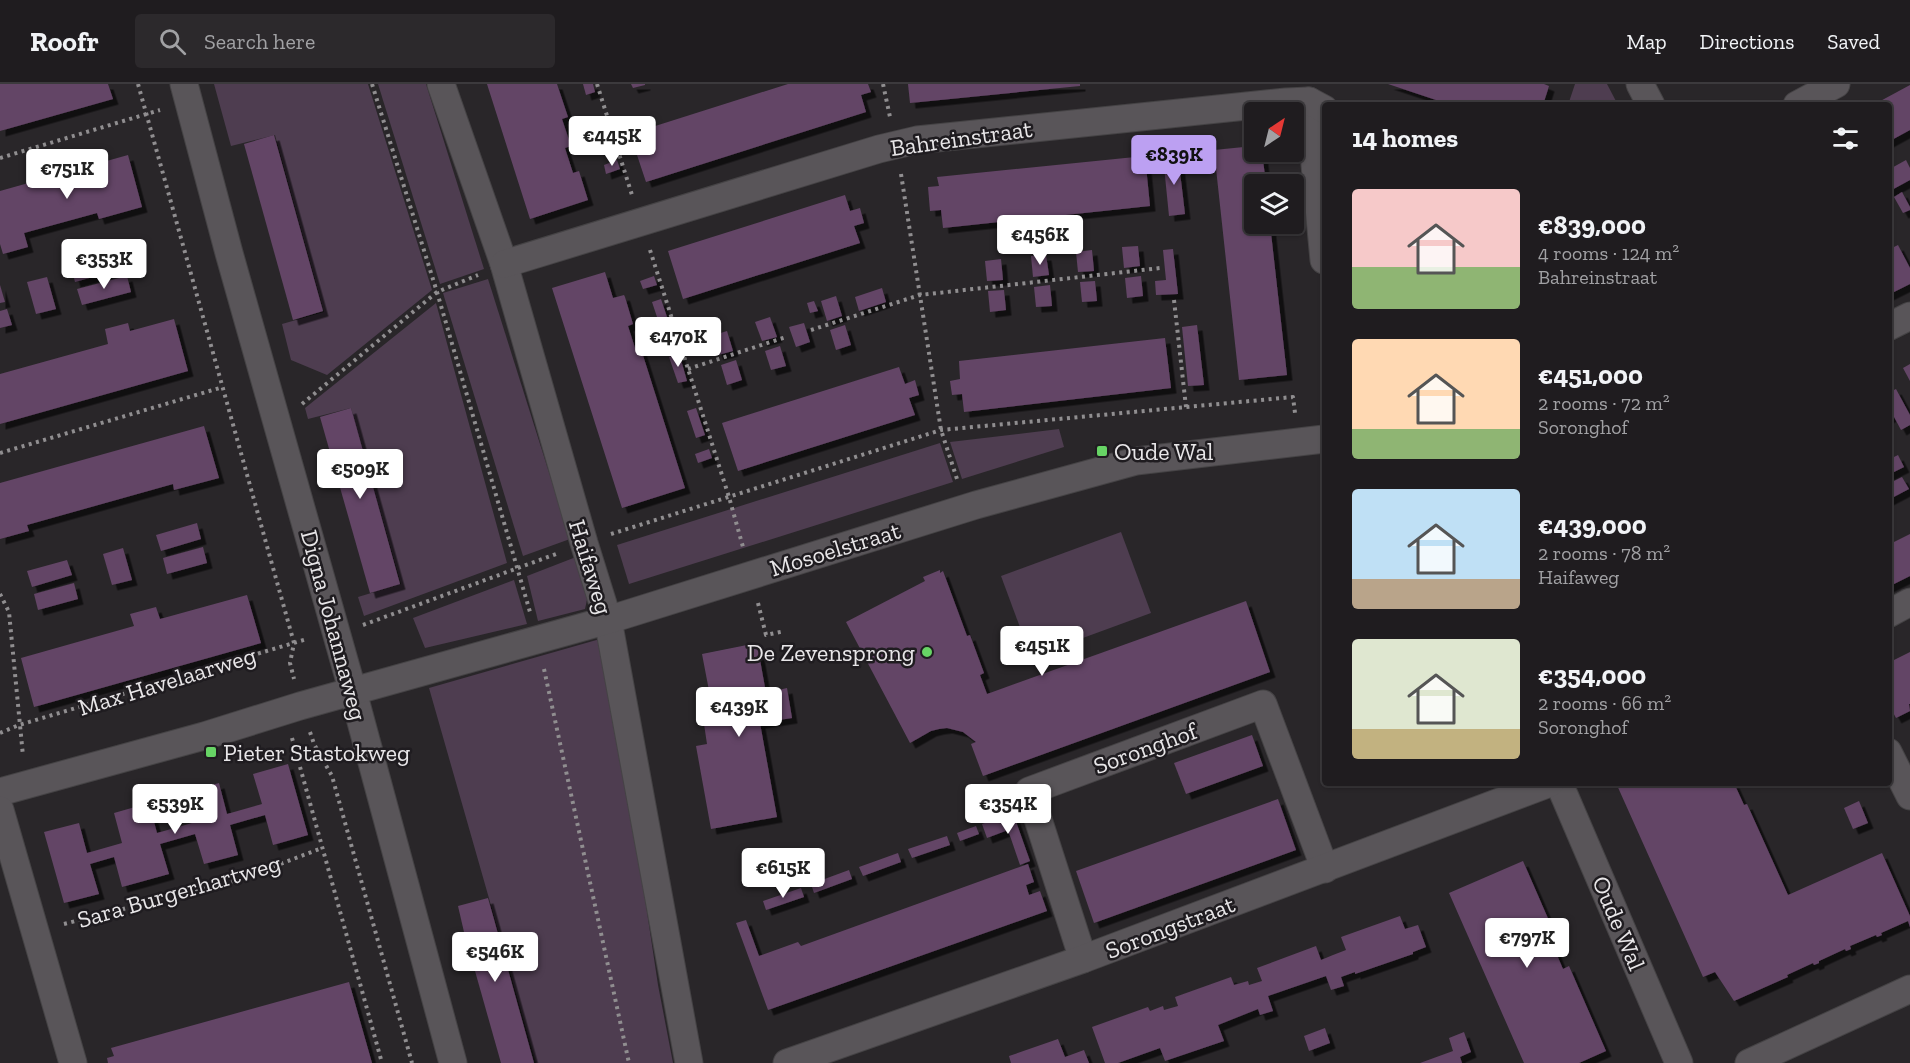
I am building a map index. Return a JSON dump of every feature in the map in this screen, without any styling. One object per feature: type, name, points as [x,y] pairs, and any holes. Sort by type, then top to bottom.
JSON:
[{"type":"street","name":"Digna Johannaweg","points":[[184,84],[353,692],[453,1063]]},
{"type":"street","name":"Haifaweg","points":[[441,84],[504,264],[608,620],[689,1063]]},
{"type":"street","points":[[1640,84],[1649,102]]},
{"type":"street","points":[[1803,102],[1836,84]]},
{"type":"street","name":"Bahreinstraat","points":[[504,264],[879,149],[916,140],[1286,102],[1317,105]]},
{"type":"street","points":[[1317,105],[1322,216]]},
{"type":"street","points":[[1892,325],[1910,316]]},
{"type":"street","name":"Mosoelstraat","points":[[353,692],[608,620],[967,508],[1136,461],[1322,439]]},
{"type":"street","points":[[1892,612],[1910,602]]},
{"type":"street","points":[[13,788],[204,736],[353,692]]},
{"type":"street","name":"Soronghof","points":[[1083,959],[1029,791],[1263,704],[1325,869]]},
{"type":"street","points":[[1892,760],[1910,796]]},
{"type":"street","name":"Sorongstraat","points":[[787,1063],[1083,959],[1542,786]]},
{"type":"street","name":"Oude Wal","points":[[1560,786],[1679,1063]]},
{"type":"street","points":[[0,810],[72,1063]]},
{"type":"street","points":[[1749,1063],[1910,989]]},
{"type":"path","name":"Digna Johannaweg","points":[[138,84],[294,643],[290,663],[293,709],[322,848],[382,1063]]},
{"type":"path","points":[[372,84],[437,292],[538,640],[629,1063]]},
{"type":"path","points":[[597,84],[729,497],[766,635],[785,631]]},
{"type":"path","points":[[883,84],[897,145],[941,430],[967,508]]},
{"type":"path","points":[[0,158],[146,114]]},
{"type":"path","points":[[278,423],[437,292],[504,264]]},
{"type":"path","points":[[811,330],[920,295],[1160,268]]},
{"type":"path","points":[[1174,300],[1186,407]]},
{"type":"path","points":[[688,369],[786,337]]},
{"type":"path","points":[[0,453],[223,387]]},
{"type":"path","points":[[336,632],[374,622],[584,543],[941,430],[1293,397]]},
{"type":"path","points":[[0,594],[9,612],[20,725],[13,788]]},
{"type":"path","name":"Max Havelaarweg","points":[[0,733],[20,725],[336,632]]},
{"type":"path","name":"Digna Johannaweg","points":[[293,709],[332,776],[412,1063]]},
{"type":"path","name":"Sara Burgerhartweg","points":[[35,931],[241,879],[322,848]]},
{"type":"shaded area","points":[[214,84],[368,84],[432,290],[327,375],[291,360],[282,324],[324,312],[275,135],[231,146]]},
{"type":"shaded area","points":[[378,84],[426,84],[484,269],[440,284]]},
{"type":"shaded area","points":[[1575,84],[1607,84],[1616,102],[1569,102]]},
{"type":"shaded area","points":[[488,279],[570,539],[523,556],[443,293]]},
{"type":"shaded area","points":[[436,303],[507,563],[364,616],[358,597],[401,584],[351,408],[308,419],[305,408]]},
{"type":"shaded area","points":[[1059,429],[1064,447],[962,479],[950,442]]},
{"type":"shaded area","points":[[940,443],[953,482],[629,584],[617,545]]},
{"type":"shaded area","points":[[1121,532],[1151,613],[1031,657],[1001,576]]},
{"type":"shaded area","points":[[576,557],[588,595],[585,609],[538,621],[527,576]]},
{"type":"shaded area","points":[[514,580],[527,624],[425,648],[413,618]]},
{"type":"shaded area","points":[[600,639],[673,1063],[536,1063],[429,688]]},
{"type":"building","points":[[0,84],[108,84],[113,99],[0,131]]},
{"type":"building","points":[[487,84],[557,84],[568,117],[562,119],[571,146],[565,148],[573,173],[579,171],[588,200],[530,219]]},
{"type":"building","points":[[583,84],[593,84],[595,92],[586,95]]},
{"type":"building","points":[[631,84],[645,84],[645,85],[633,88]]},
{"type":"building","points":[[788,84],[868,84],[871,92],[861,95],[866,112],[646,182],[630,134]]},
{"type":"building","points":[[908,84],[1080,84],[1080,86],[910,103]]},
{"type":"building","points":[[1388,84],[1544,84],[1549,86],[1544,102],[1442,102]]},
{"type":"building","points":[[1910,85],[1910,130],[1892,140],[1892,102],[1879,102]]},
{"type":"building","points":[[604,119],[613,146],[604,150],[595,122]]},
{"type":"building","points":[[274,135],[323,311],[293,320],[244,144]]},
{"type":"building","points":[[1244,147],[1244,162],[1263,162],[1265,174],[1244,174],[1244,234],[1271,234],[1287,375],[1239,380],[1214,150]]},
{"type":"building","points":[[128,155],[142,207],[99,219],[97,213],[24,233],[28,247],[3,254],[0,244],[0,191]]},
{"type":"building","points":[[1178,155],[1185,214],[1169,216],[1163,156]]},
{"type":"building","points":[[1145,156],[1150,206],[943,228],[941,210],[930,211],[928,187],[939,186],[937,177]]},
{"type":"building","points":[[617,160],[620,169],[606,174],[604,165]]},
{"type":"building","points":[[1906,160],[1910,168],[1910,180],[1892,190],[1892,168]]},
{"type":"building","points":[[1902,192],[1910,207],[1910,210],[1903,213],[1894,197]]},
{"type":"building","points":[[845,195],[850,211],[860,208],[864,223],[854,226],[860,243],[683,299],[668,251]]},
{"type":"building","points":[[1898,245],[1910,268],[1910,284],[1892,293],[1892,248]]},
{"type":"building","points":[[1138,246],[1140,266],[1124,268],[1122,247]]},
{"type":"building","points":[[1173,249],[1178,294],[1156,295],[1155,281],[1166,280],[1163,250]]},
{"type":"building","points":[[1092,250],[1094,271],[1078,272],[1076,252]]},
{"type":"building","points":[[120,252],[125,268],[75,282],[71,266]]},
{"type":"building","points":[[1046,255],[1049,275],[1033,277],[1031,256]]},
{"type":"building","points":[[1001,259],[1003,280],[987,281],[985,261]]},
{"type":"building","points":[[605,272],[613,298],[624,295],[625,297],[633,324],[628,326],[636,351],[641,349],[685,488],[622,508],[552,288]]},
{"type":"building","points":[[127,276],[131,292],[82,305],[77,289]]},
{"type":"building","points":[[654,276],[657,285],[643,289],[640,281]]},
{"type":"building","points":[[1141,276],[1143,296],[1127,298],[1125,278]]},
{"type":"building","points":[[47,277],[56,309],[36,314],[27,282]]},
{"type":"building","points":[[1095,281],[1097,301],[1082,302],[1080,282]]},
{"type":"building","points":[[0,285],[5,302],[0,303]]},
{"type":"building","points":[[1050,285],[1052,306],[1036,307],[1034,287]]},
{"type":"building","points":[[882,288],[886,302],[859,311],[855,297]]},
{"type":"building","points":[[1004,290],[1006,310],[990,312],[988,291]]},
{"type":"building","points":[[836,296],[842,316],[827,321],[821,301]]},
{"type":"building","points":[[661,299],[670,326],[661,329],[652,302]]},
{"type":"building","points":[[814,301],[818,311],[810,313],[807,303]]},
{"type":"building","points":[[7,309],[12,325],[0,328],[0,311]]},
{"type":"building","points":[[770,317],[777,337],[762,341],[755,322]]},
{"type":"building","points":[[174,319],[188,371],[0,424],[0,374],[108,344],[105,329],[128,323],[130,331]]},
{"type":"building","points":[[804,323],[810,342],[796,347],[789,327]]},
{"type":"building","points":[[845,325],[851,345],[836,350],[830,330]]},
{"type":"building","points":[[1197,325],[1204,385],[1188,386],[1182,327]]},
{"type":"building","points":[[727,331],[733,351],[718,355],[711,336]]},
{"type":"building","points":[[1165,338],[1171,388],[964,412],[962,394],[952,395],[950,381],[960,379],[959,361]]},
{"type":"building","points":[[780,346],[786,366],[771,370],[765,351]]},
{"type":"building","points":[[679,353],[687,381],[678,383],[669,357]]},
{"type":"building","points":[[736,360],[742,380],[727,385],[721,365]]},
{"type":"building","points":[[1910,364],[1910,381],[1903,368]]},
{"type":"building","points":[[899,367],[905,384],[915,380],[919,395],[909,398],[915,415],[738,471],[722,423]]},
{"type":"building","points":[[1896,389],[1910,415],[1910,425],[1901,430],[1892,416],[1892,391]]},
{"type":"building","points":[[351,408],[400,584],[370,593],[320,417]]},
{"type":"building","points":[[696,408],[705,435],[696,438],[687,411]]},
{"type":"building","points":[[204,426],[219,478],[174,490],[173,484],[27,525],[29,531],[0,539],[0,483]]},
{"type":"building","points":[[709,449],[712,458],[698,463],[695,454]]},
{"type":"building","points":[[1898,455],[1904,467],[1892,473],[1892,458]]},
{"type":"building","points":[[1902,477],[1909,489],[1892,498],[1892,482]]},
{"type":"building","points":[[197,523],[201,539],[161,551],[156,535]]},
{"type":"building","points":[[1910,534],[1910,576],[1892,585],[1892,543]]},
{"type":"building","points":[[203,547],[207,563],[167,574],[163,558]]},
{"type":"building","points":[[123,548],[132,580],[112,585],[103,554]]},
{"type":"building","points":[[67,560],[72,575],[32,587],[27,571]]},
{"type":"building","points":[[940,570],[940,573],[943,571],[967,636],[970,635],[984,673],[980,675],[987,694],[1246,601],[1270,672],[983,776],[971,744],[976,742],[963,732],[947,728],[939,729],[910,743],[846,622],[925,581],[923,577]]},
{"type":"building","points":[[74,583],[78,599],[38,610],[34,594]]},
{"type":"building","points":[[247,595],[261,643],[34,707],[21,658],[134,626],[130,614],[156,607],[160,619]]},
{"type":"building","points":[[757,643],[766,693],[787,688],[792,718],[760,723],[777,817],[711,829],[696,746],[707,744],[704,724],[715,722],[702,654]]},
{"type":"building","points":[[1910,652],[1910,711],[1896,718],[1892,710],[1892,661]]},
{"type":"building","points":[[1252,735],[1263,766],[1186,794],[1174,763]]},
{"type":"building","points":[[288,764],[308,835],[273,845],[265,815],[230,825],[238,855],[204,864],[195,834],[160,844],[169,874],[122,887],[114,857],[90,864],[99,894],[64,903],[44,832],[79,823],[87,853],[122,843],[114,813],[149,803],[157,833],[192,823],[184,793],[219,783],[227,814],[262,804],[253,774]]},
{"type":"building","points":[[1617,786],[1735,786],[1744,805],[1747,804],[1788,895],[1882,853],[1910,916],[1910,927],[1908,921],[1881,933],[1882,935],[1877,937],[1876,935],[1850,946],[1851,949],[1846,951],[1845,949],[1814,965],[1813,963],[1734,1001],[1715,972],[1703,977]]},
{"type":"building","points":[[1278,799],[1296,850],[1094,923],[1076,871]]},
{"type":"building","points":[[1859,801],[1868,823],[1853,829],[1844,808]]},
{"type":"building","points":[[1013,813],[1030,861],[1020,865],[1008,830],[987,838],[982,824]]},
{"type":"building","points":[[976,826],[979,834],[960,841],[957,833]]},
{"type":"building","points":[[947,836],[950,845],[912,858],[908,849]]},
{"type":"building","points":[[898,853],[901,862],[863,876],[859,867]]},
{"type":"building","points":[[1523,861],[1560,946],[1554,948],[1563,969],[1569,966],[1606,1051],[1579,1063],[1524,1063],[1449,893]]},
{"type":"building","points":[[1028,864],[1034,882],[1026,885],[1029,895],[1040,891],[1047,911],[768,1010],[736,923],[746,920],[759,956],[798,942],[801,946]]},
{"type":"building","points":[[849,870],[852,879],[814,893],[811,884]]},
{"type":"building","points":[[801,888],[804,897],[766,910],[763,901]]},
{"type":"building","points":[[488,898],[534,1063],[501,1063],[464,932],[458,906]]},
{"type":"building","points":[[1400,916],[1405,929],[1418,925],[1426,947],[1413,954],[1341,977],[1344,986],[1331,990],[1326,976],[1268,996],[1273,1011],[1260,1015],[1258,1009],[1218,1025],[1224,1041],[1165,1061],[1160,1048],[1118,1063],[1105,1063],[1092,1027],[1148,1007],[1150,1011],[1163,1006],[1164,1010],[1178,1006],[1175,997],[1231,977],[1234,985],[1248,981],[1249,985],[1262,981],[1257,968],[1316,946],[1321,960],[1346,950],[1341,937]]},
{"type":"building","points":[[349,982],[372,1063],[108,1063],[107,1058],[114,1056],[111,1048]]},
{"type":"building","points":[[1325,1028],[1330,1043],[1309,1051],[1304,1036]]},
{"type":"building","points":[[1464,1032],[1471,1052],[1460,1057],[1462,1063],[1420,1063],[1453,1051],[1449,1038]]},
{"type":"building","points":[[1058,1039],[1065,1057],[1084,1050],[1089,1063],[1011,1063],[1009,1056]]},
{"type":"place","name":"Oude Wal","points":[[1102,451]]},
{"type":"place","name":"De Zevensprong","points":[[927,652]]},
{"type":"place","name":"Pieter Stastokweg","points":[[211,752]]}]
